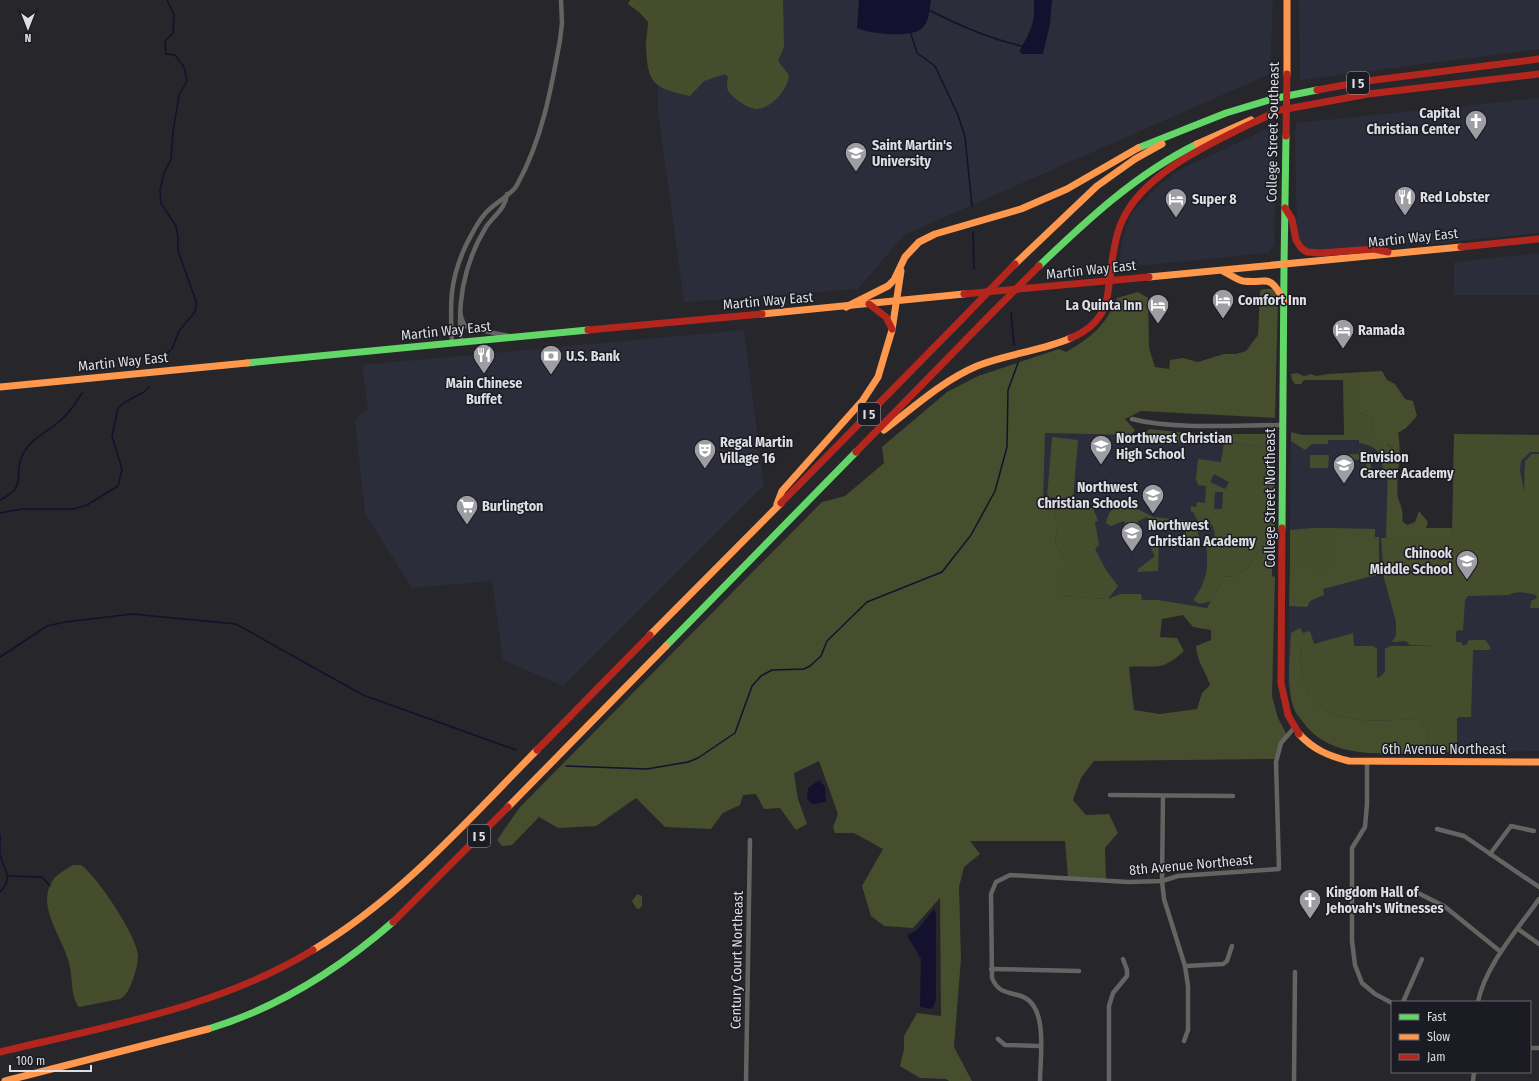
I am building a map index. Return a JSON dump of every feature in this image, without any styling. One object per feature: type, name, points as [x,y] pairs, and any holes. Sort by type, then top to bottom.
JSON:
[{"type":"main road","name":"College Street Southeast","points":[[1284,265],[1287,0]]},
{"type":"main road","name":"I 5","points":[[0,1052],[188,1006],[210,998],[256,979],[305,955],[359,919],[392,893],[425,863],[1015,264],[1097,186],[1135,159],[1183,131],[1226,113],[1272,99],[1367,82],[1539,59]]},
{"type":"main road","name":"I 5","points":[[5,1081],[217,1027],[278,1002],[316,981],[352,957],[385,930],[422,895],[1039,266],[1111,200],[1141,176],[1198,142],[1228,128],[1277,111],[1368,94],[1539,74]]},
{"type":"main road","points":[[862,446],[949,380],[979,366],[1072,338],[1087,330],[1099,318],[1111,281],[1112,255],[1115,240],[1125,215],[1136,198],[1171,169],[1277,111]]},
{"type":"main road","points":[[846,307],[888,286],[894,280],[910,252],[919,242],[935,234],[1021,209],[1068,189],[1134,150],[1183,131]]},
{"type":"main road","points":[[1285,208],[1292,219],[1296,240],[1301,248],[1307,252],[1320,253],[1374,249],[1394,253]]},
{"type":"main road","name":"Martin Way East","points":[[0,387],[512,337],[1284,265],[1539,239]]},
{"type":"main road","points":[[775,508],[782,491],[863,400],[878,377],[892,330],[902,264]]},
{"type":"main road","name":"College Street Northeast","points":[[1284,265],[1282,699],[1294,728],[1312,747],[1325,755],[1349,761]]},
{"type":"main road","points":[[1223,270],[1242,281],[1266,280],[1276,288],[1284,301]]},
{"type":"main road","points":[[869,304],[886,317],[892,330]]},
{"type":"main road","name":"6th Avenue Northeast","points":[[1349,761],[1539,762]]},
{"type":"street","points":[[452,344],[451,303],[453,281],[457,265],[483,215],[494,204],[516,187],[536,145],[560,40],[561,0]]},
{"type":"street","points":[[461,343],[459,308],[464,278],[471,257],[486,227],[506,204],[507,194]]},
{"type":"street","points":[[459,308],[463,322],[470,329],[493,332],[512,337]]},
{"type":"street","points":[[1132,419],[1142,422],[1180,425],[1283,425]]},
{"type":"street","name":"8th Avenue Northeast","points":[[991,969],[991,894],[996,882],[1010,875],[1128,882],[1162,881],[1178,876],[1279,869],[1276,762],[1281,743],[1294,728]]},
{"type":"street","points":[[1367,761],[1367,804],[1365,827],[1352,848],[1352,941],[1355,965],[1362,983],[1375,994],[1391,1002]]},
{"type":"street","points":[[1110,795],[1233,796]]},
{"type":"street","points":[[1163,796],[1162,881],[1166,910],[1185,966],[1188,986],[1188,1030],[1184,1041]]},
{"type":"street","points":[[1490,854],[1511,826],[1534,831]]},
{"type":"street","points":[[1437,829],[1464,836],[1539,887]]},
{"type":"street","name":"Century Court Northeast","points":[[746,1081],[750,840]]},
{"type":"street","points":[[1416,892],[1444,906],[1501,952]]},
{"type":"street","points":[[1478,1001],[1484,984],[1501,952],[1539,900]]},
{"type":"street","points":[[1518,929],[1539,944]]},
{"type":"street","points":[[1185,966],[1223,964],[1227,961],[1232,946]]},
{"type":"street","points":[[1109,1081],[1109,1006],[1113,993],[1127,976],[1123,959]]},
{"type":"street","points":[[1403,1001],[1422,959]]},
{"type":"street","points":[[1040,1081],[1041,1025],[1036,1009],[1031,1002],[1022,996],[1007,993],[999,989],[992,978],[991,969],[1079,971]]},
{"type":"street","points":[[1294,1081],[1295,972]]},
{"type":"street","points":[[998,1039],[1005,1044],[1040,1046]]},
{"type":"shaded area","name":"Saint Martin's University","points":[[658,0],[1273,0],[1270,74],[904,235],[858,289],[684,302],[658,111]]},
{"type":"shaded area","points":[[859,0],[931,0],[929,16],[921,29],[916,32],[890,34],[871,32],[857,28]]},
{"type":"shaded area","points":[[1034,0],[1052,0],[1050,24],[1043,54],[1021,54],[1020,50],[1030,32],[1033,21]]},
{"type":"shaded area","points":[[1299,0],[1539,0],[1539,49],[1300,80]]},
{"type":"shaded area","points":[[1539,98],[1539,233],[1432,244],[1376,245],[1315,252],[1307,250],[1300,242],[1297,231],[1296,123]]},
{"type":"shaded area","points":[[1278,124],[1274,245],[1268,253],[1126,267],[1119,264],[1122,240],[1131,214],[1151,192],[1179,170]]},
{"type":"shaded area","points":[[1539,253],[1539,295],[1454,295],[1454,262]]},
{"type":"shaded area","points":[[744,330],[764,485],[563,686],[503,660],[492,581],[412,588],[365,514],[355,420],[368,409],[362,365]]},
{"type":"shaded area","name":"Northwest Christian Schools","points":[[1045,433],[1273,437],[1265,540],[1225,576],[1207,608],[1036,594]]},
{"type":"shaded area","name":"Chinook Middle School","points":[[1454,434],[1539,435],[1539,751],[1366,753],[1339,748],[1321,739],[1307,727],[1295,710],[1290,688],[1288,687],[1291,435],[1372,435],[1401,447],[1397,471],[1399,480],[1396,537],[1452,538]]},
{"type":"shaded area","points":[[819,780],[825,787],[826,802],[812,804],[807,799],[808,788]]},
{"type":"shaded area","points":[[934,909],[936,913],[936,1000],[932,1009],[920,1007],[921,959],[907,935],[917,930]]},
{"type":"green space","points":[[630,0],[783,0],[784,47],[778,61],[789,75],[786,86],[774,101],[764,108],[758,109],[747,106],[731,95],[727,89],[728,77],[725,74],[704,81],[690,96],[660,87],[654,82],[648,68],[646,44],[648,22],[640,13],[628,4]]},
{"type":"green space","points":[[1263,289],[1273,289],[1278,297],[1275,418],[1141,411],[1125,419],[1135,430],[1131,435],[1045,433],[1043,500],[1053,504],[1058,525],[1055,543],[1066,560],[1060,580],[1060,596],[1108,599],[1120,594],[1141,594],[1142,600],[1158,600],[1207,608],[1225,576],[1234,577],[1248,568],[1265,540],[1272,448],[1224,442],[1149,443],[1144,439],[1145,433],[1149,429],[1198,434],[1271,434],[1274,436],[1275,562],[1272,568],[1272,576],[1275,577],[1272,696],[1278,718],[1287,735],[1281,743],[1277,759],[1094,761],[1081,778],[1073,800],[1086,815],[1109,814],[1118,833],[1105,848],[1106,881],[1068,878],[1065,841],[970,841],[980,854],[964,867],[959,887],[961,959],[954,1047],[972,1081],[949,1081],[946,1079],[920,1078],[900,1066],[904,1049],[904,1036],[917,1013],[941,1016],[940,898],[913,928],[884,926],[871,916],[862,886],[883,849],[854,833],[835,833],[833,827],[838,814],[819,761],[794,773],[798,799],[807,824],[796,830],[780,808],[764,809],[756,794],[743,795],[740,805],[723,813],[711,829],[665,827],[636,798],[596,826],[558,828],[539,817],[512,845],[502,846],[497,840],[520,807],[822,502],[845,496],[884,463],[882,447],[947,392],[978,376],[1059,349],[1066,352],[1097,330],[1108,316],[1117,298],[1138,292],[1148,298],[1149,348],[1155,367],[1169,369],[1170,360],[1183,358],[1198,362],[1224,354],[1236,354],[1246,351],[1258,335],[1260,291]],"holes":[[[1183,615],[1193,627],[1211,630],[1211,640],[1196,646],[1200,661],[1210,685],[1202,693],[1197,709],[1160,714],[1134,710],[1129,667],[1152,667],[1164,665],[1184,651],[1177,638],[1160,637],[1162,619]]]},
{"type":"green space","points":[[1382,371],[1387,380],[1395,384],[1405,399],[1413,401],[1417,416],[1406,428],[1398,433],[1399,454],[1397,490],[1402,509],[1402,521],[1407,525],[1415,522],[1419,511],[1428,522],[1426,528],[1452,528],[1452,538],[1386,538],[1388,470],[1393,467],[1393,448],[1388,444],[1379,445],[1372,435],[1373,417],[1359,413],[1359,380],[1304,380],[1301,384],[1295,384],[1292,380],[1291,374],[1297,373],[1304,376],[1311,374],[1316,376]]},
{"type":"green space","points":[[1359,379],[1359,413],[1373,417],[1372,435],[1393,448],[1393,467],[1388,470],[1383,470],[1380,454],[1374,448],[1359,443],[1359,435],[1344,435],[1343,380]]},
{"type":"green space","points":[[1291,432],[1303,435],[1360,435],[1359,440],[1328,440],[1328,444],[1312,444],[1305,450],[1291,441]]},
{"type":"green space","name":"Chinook Middle School","points":[[1454,434],[1539,435],[1539,452],[1530,452],[1521,461],[1520,471],[1524,491],[1525,461],[1532,454],[1539,454],[1539,608],[1530,608],[1531,601],[1537,598],[1536,595],[1526,593],[1519,592],[1509,595],[1468,596],[1465,600],[1463,630],[1456,631],[1456,642],[1462,642],[1462,645],[1466,645],[1469,640],[1485,640],[1490,646],[1490,650],[1473,650],[1471,717],[1459,717],[1457,719],[1457,750],[1455,752],[1422,753],[1429,733],[1420,718],[1388,720],[1354,719],[1338,715],[1323,708],[1312,698],[1304,683],[1301,668],[1300,643],[1314,644],[1353,633],[1354,646],[1373,646],[1377,649],[1377,678],[1385,672],[1385,649],[1390,646],[1436,646],[1410,645],[1406,641],[1392,642],[1396,635],[1396,622],[1384,578],[1381,538],[1452,538]]},
{"type":"green space","points":[[1052,437],[1078,440],[1073,499],[1047,497]]},
{"type":"green space","points":[[1224,442],[1272,448],[1265,540],[1248,568],[1234,577],[1225,576],[1211,601],[1200,604],[1193,600],[1201,587],[1206,574],[1206,544],[1211,544],[1215,534],[1212,525],[1208,523],[1201,527],[1193,512],[1191,512],[1191,506],[1196,507],[1197,502],[1205,503],[1206,486],[1198,485],[1196,479],[1198,459],[1221,462]],"holes":[[[1214,474],[1229,482],[1225,489],[1210,482]],[[1215,492],[1223,492],[1222,509],[1214,509]]]},
{"type":"green space","points":[[1359,450],[1370,452],[1375,460],[1371,462],[1371,479],[1365,479],[1367,459],[1340,461],[1341,455],[1359,454]]},
{"type":"green space","points":[[1310,455],[1329,455],[1328,468],[1310,468]]},
{"type":"green space","points":[[1053,504],[1093,508],[1098,521],[1095,522],[1099,545],[1095,549],[1106,570],[1118,586],[1108,599],[1059,596],[1059,580],[1066,560],[1055,543],[1058,525]]},
{"type":"green space","points":[[1128,504],[1153,517],[1192,521],[1196,525],[1199,537],[1196,540],[1185,540],[1186,525],[1167,525],[1167,522],[1149,522],[1147,517],[1138,521],[1139,525],[1128,529],[1124,521],[1111,526],[1106,523],[1109,514],[1113,509]]},
{"type":"green space","points":[[1331,528],[1331,570],[1319,573],[1315,570],[1290,570],[1290,530]]},
{"type":"green space","points":[[1331,528],[1375,529],[1375,537],[1379,537],[1379,565],[1376,575],[1323,589],[1324,595],[1310,601],[1307,607],[1289,606],[1290,570],[1315,570],[1319,573],[1331,569]]},
{"type":"green space","points":[[1159,542],[1158,571],[1138,572],[1138,569],[1155,556],[1149,544]]},
{"type":"green space","points":[[1300,628],[1303,633],[1310,631],[1314,644],[1300,644],[1301,669],[1304,683],[1312,698],[1323,708],[1337,715],[1353,719],[1388,720],[1420,718],[1429,733],[1422,753],[1390,754],[1358,752],[1342,749],[1327,743],[1314,734],[1295,711],[1290,691],[1289,671],[1291,633]]},
{"type":"green space","points":[[73,865],[81,865],[97,881],[106,893],[131,934],[138,955],[132,982],[128,992],[124,996],[120,999],[79,1007],[74,998],[69,963],[52,922],[47,900],[48,890],[53,880]]},
{"type":"green space","points":[[637,894],[642,896],[642,906],[639,909],[636,908],[632,901]]},
{"type":"waterway","points":[[159,360],[172,349],[179,331],[194,313],[197,304],[178,251],[176,226],[161,203],[160,190],[164,173],[171,159],[173,132],[179,95],[187,81],[184,67],[175,55],[166,54],[165,41],[173,33],[174,15],[167,0]]},
{"type":"waterway","points":[[929,10],[974,31],[998,40],[1022,46]]},
{"type":"waterway","points":[[910,31],[917,53],[935,66],[958,115],[965,137],[972,206]]},
{"type":"waterway","points":[[973,232],[974,269]]},
{"type":"waterway","points":[[1011,312],[1014,345]]},
{"type":"waterway","points":[[87,361],[88,369]]},
{"type":"waterway","points":[[566,766],[647,769],[688,762],[698,758],[735,733],[752,686],[761,676],[772,670],[804,669],[810,666],[821,656],[827,641],[867,602],[942,572],[971,535],[995,491],[1007,447],[1008,390],[1018,363]]},
{"type":"waterway","points":[[0,513],[22,509],[74,509],[87,505],[118,486],[122,469],[112,436],[118,408],[125,402],[144,392],[149,387]]},
{"type":"waterway","points":[[0,500],[9,495],[15,489],[18,479],[20,460],[24,452],[36,438],[64,417],[82,393]]},
{"type":"waterway","points":[[0,657],[47,626],[65,622],[132,614],[236,624],[363,695],[516,750]]},
{"type":"waterway","points":[[0,835],[1,860],[7,873],[7,882],[0,892]]},
{"type":"waterway","points":[[7,876],[42,877],[50,886]]},
{"type":"traffic: fast","points":[[1138,148],[1226,113],[1272,99],[1317,90]]},
{"type":"traffic: fast","points":[[1284,265],[1286,136]]},
{"type":"traffic: fast","points":[[1039,266],[1113,199],[1153,169],[1197,144]]},
{"type":"traffic: fast","points":[[1282,528],[1284,265]]},
{"type":"traffic: fast","points":[[247,363],[588,330]]},
{"type":"traffic: fast","points":[[666,646],[856,452]]},
{"type":"traffic: fast","points":[[208,1029],[259,1010],[306,985],[351,956],[393,922]]},
{"type":"traffic: slow","points":[[1287,0],[1287,74]]},
{"type":"traffic: slow","points":[[1197,144],[1251,120]]},
{"type":"traffic: slow","points":[[1015,264],[1097,186],[1135,159],[1162,144]]},
{"type":"traffic: slow","points":[[846,307],[888,286],[894,280],[905,257],[919,242],[935,234],[1021,209],[1067,189],[1138,148]]},
{"type":"traffic: slow","points":[[1149,277],[1461,247]]},
{"type":"traffic: slow","points":[[777,504],[782,491],[863,400],[878,377],[892,330],[901,271]]},
{"type":"traffic: slow","points":[[1223,271],[1243,281],[1267,281],[1275,286],[1284,301]]},
{"type":"traffic: slow","points":[[762,314],[964,294]]},
{"type":"traffic: slow","points":[[884,430],[940,387],[964,372],[1000,358],[1048,346],[1071,338]]},
{"type":"traffic: slow","points":[[0,387],[247,363]]},
{"type":"traffic: slow","points":[[650,635],[781,503]]},
{"type":"traffic: slow","points":[[508,807],[666,646]]},
{"type":"traffic: slow","points":[[1299,734],[1321,751],[1334,757],[1349,761],[1539,762]]},
{"type":"traffic: slow","points":[[313,950],[375,907],[404,883],[458,831],[537,750]]},
{"type":"traffic: slow","points":[[5,1081],[208,1029]]},
{"type":"traffic: jam","points":[[1317,90],[1367,81],[1539,59]]},
{"type":"traffic: jam","points":[[1286,136],[1287,74]]},
{"type":"traffic: jam","points":[[1281,110],[1368,94],[1539,74]]},
{"type":"traffic: jam","points":[[1071,338],[1091,326],[1099,318],[1105,307],[1114,246],[1120,226],[1131,206],[1146,188],[1165,171],[1187,157],[1277,111]]},
{"type":"traffic: jam","points":[[1285,208],[1292,219],[1296,240],[1301,248],[1307,252],[1320,253],[1374,249],[1388,252]]},
{"type":"traffic: jam","points":[[1461,247],[1539,239]]},
{"type":"traffic: jam","points":[[962,319],[1015,264]]},
{"type":"traffic: jam","points":[[992,313],[1039,266]]},
{"type":"traffic: jam","points":[[964,294],[1149,277]]},
{"type":"traffic: jam","points":[[869,304],[886,317],[892,329]]},
{"type":"traffic: jam","points":[[856,452],[992,313]]},
{"type":"traffic: jam","points":[[588,330],[762,314]]},
{"type":"traffic: jam","points":[[781,503],[962,319]]},
{"type":"traffic: jam","points":[[1282,528],[1281,683],[1288,715],[1299,734]]},
{"type":"traffic: jam","points":[[537,750],[650,635]]},
{"type":"traffic: jam","points":[[393,922],[508,807]]},
{"type":"traffic: jam","points":[[0,1052],[121,1024],[200,1001],[239,987],[277,970],[313,950]]},
{"type":"place","name":"Capital Christian Center","points":[[1476,140]]},
{"type":"place","name":"Saint Martin's University","points":[[856,172]]},
{"type":"place","name":"Red Lobster","points":[[1405,216]]},
{"type":"place","name":"Super 8","points":[[1176,218]]},
{"type":"place","name":"Comfort Inn","points":[[1223,320]]},
{"type":"place","name":"La Quinta Inn","points":[[1158,324]]},
{"type":"place","name":"Ramada","points":[[1343,350]]},
{"type":"place","name":"Main Chinese Buffet","points":[[484,374]]},
{"type":"place","name":"U.S. Bank","points":[[551,376]]},
{"type":"place","name":"Northwest Christian High School","points":[[1101,466]]},
{"type":"place","name":"Regal Martin Village 16","points":[[705,470]]},
{"type":"place","name":"Envision Career Academy","points":[[1344,484]]},
{"type":"place","name":"Northwest Christian Schools","points":[[1153,514]]},
{"type":"place","name":"Burlington","points":[[467,526]]},
{"type":"place","name":"Northwest Christian Academy","points":[[1132,552]]},
{"type":"place","name":"Chinook Middle School","points":[[1467,580]]},
{"type":"place","name":"Kingdom Hall of Jehovah's Witnesses","points":[[1310,920]]}]
